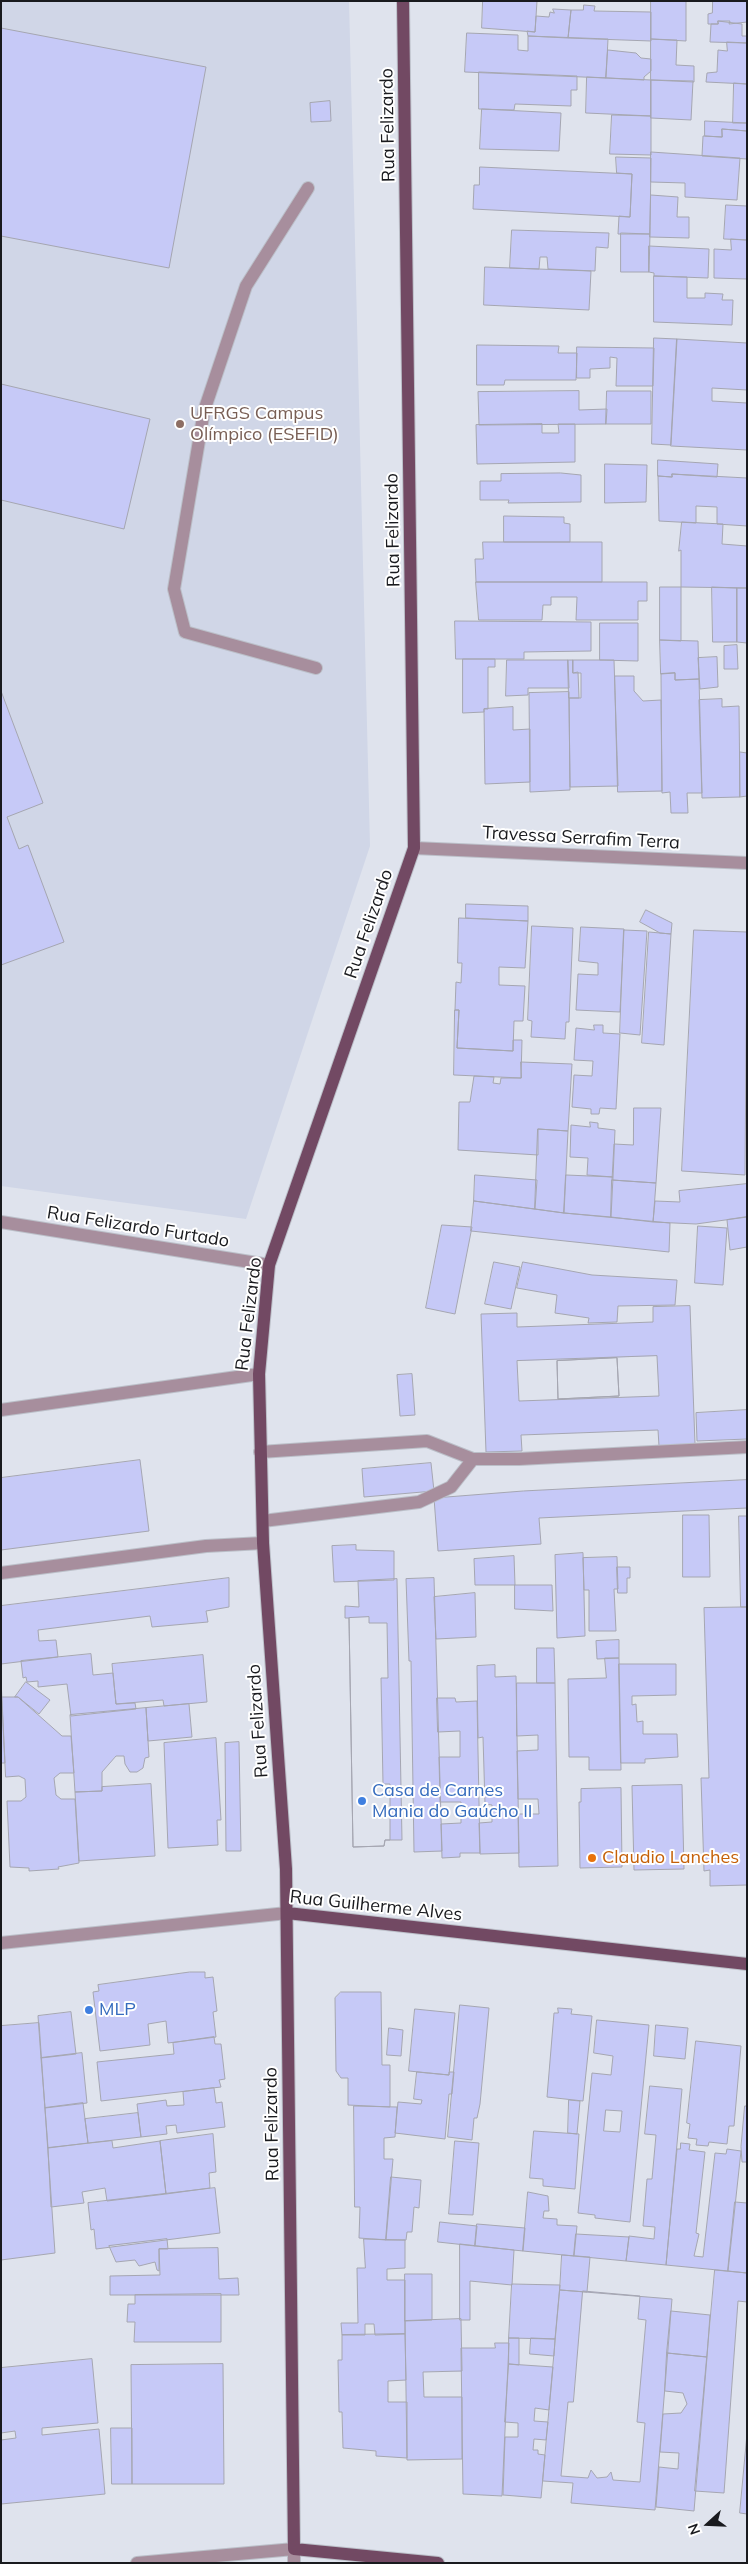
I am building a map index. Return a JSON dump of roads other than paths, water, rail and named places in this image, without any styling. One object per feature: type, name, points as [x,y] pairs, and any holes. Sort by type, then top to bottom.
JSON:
[{"type":"main road","name":"Rua Felizardo","points":[[294,2549],[287,1913],[264,1543],[258,1374],[269,1265],[414,848],[403,1]]},
{"type":"main road","name":"Rua Guilherme Alves","points":[[287,1913],[747,1964]]},
{"type":"main road","points":[[294,2549],[438,2563]]},
{"type":"street","points":[[308,188],[246,286],[204,411],[174,589],[185,632],[316,668]]},
{"type":"street","name":"Travessa Serrafim Terra","points":[[414,848],[747,863]]},
{"type":"street","name":"Rua Felizardo Furtado","points":[[1,1222],[269,1265]]},
{"type":"street","points":[[1,1410],[258,1374]]},
{"type":"street","points":[[260,1452],[427,1441],[473,1459],[519,1459],[747,1447]]},
{"type":"street","points":[[263,1521],[419,1502],[451,1487],[473,1459]]},
{"type":"street","points":[[1,1573],[206,1546],[264,1543]]},
{"type":"street","name":"Rua Guilherme Alves","points":[[1,1943],[287,1913]]},
{"type":"street","points":[[137,2563],[294,2549]]},
{"type":"street","name":"Rua Felizardo","points":[[294,2549],[294,2563]]},
{"type":"place","name":"UFRGS Campus Olímpico (ESEFID)","points":[[180,424]]},
{"type":"place","name":"Casa de Carnes Mania do Gaúcho II","points":[[362,1801]]},
{"type":"place","name":"Claudio Lanches","points":[[592,1858]]},
{"type":"place","name":"MLP","points":[[89,2010]]}]
